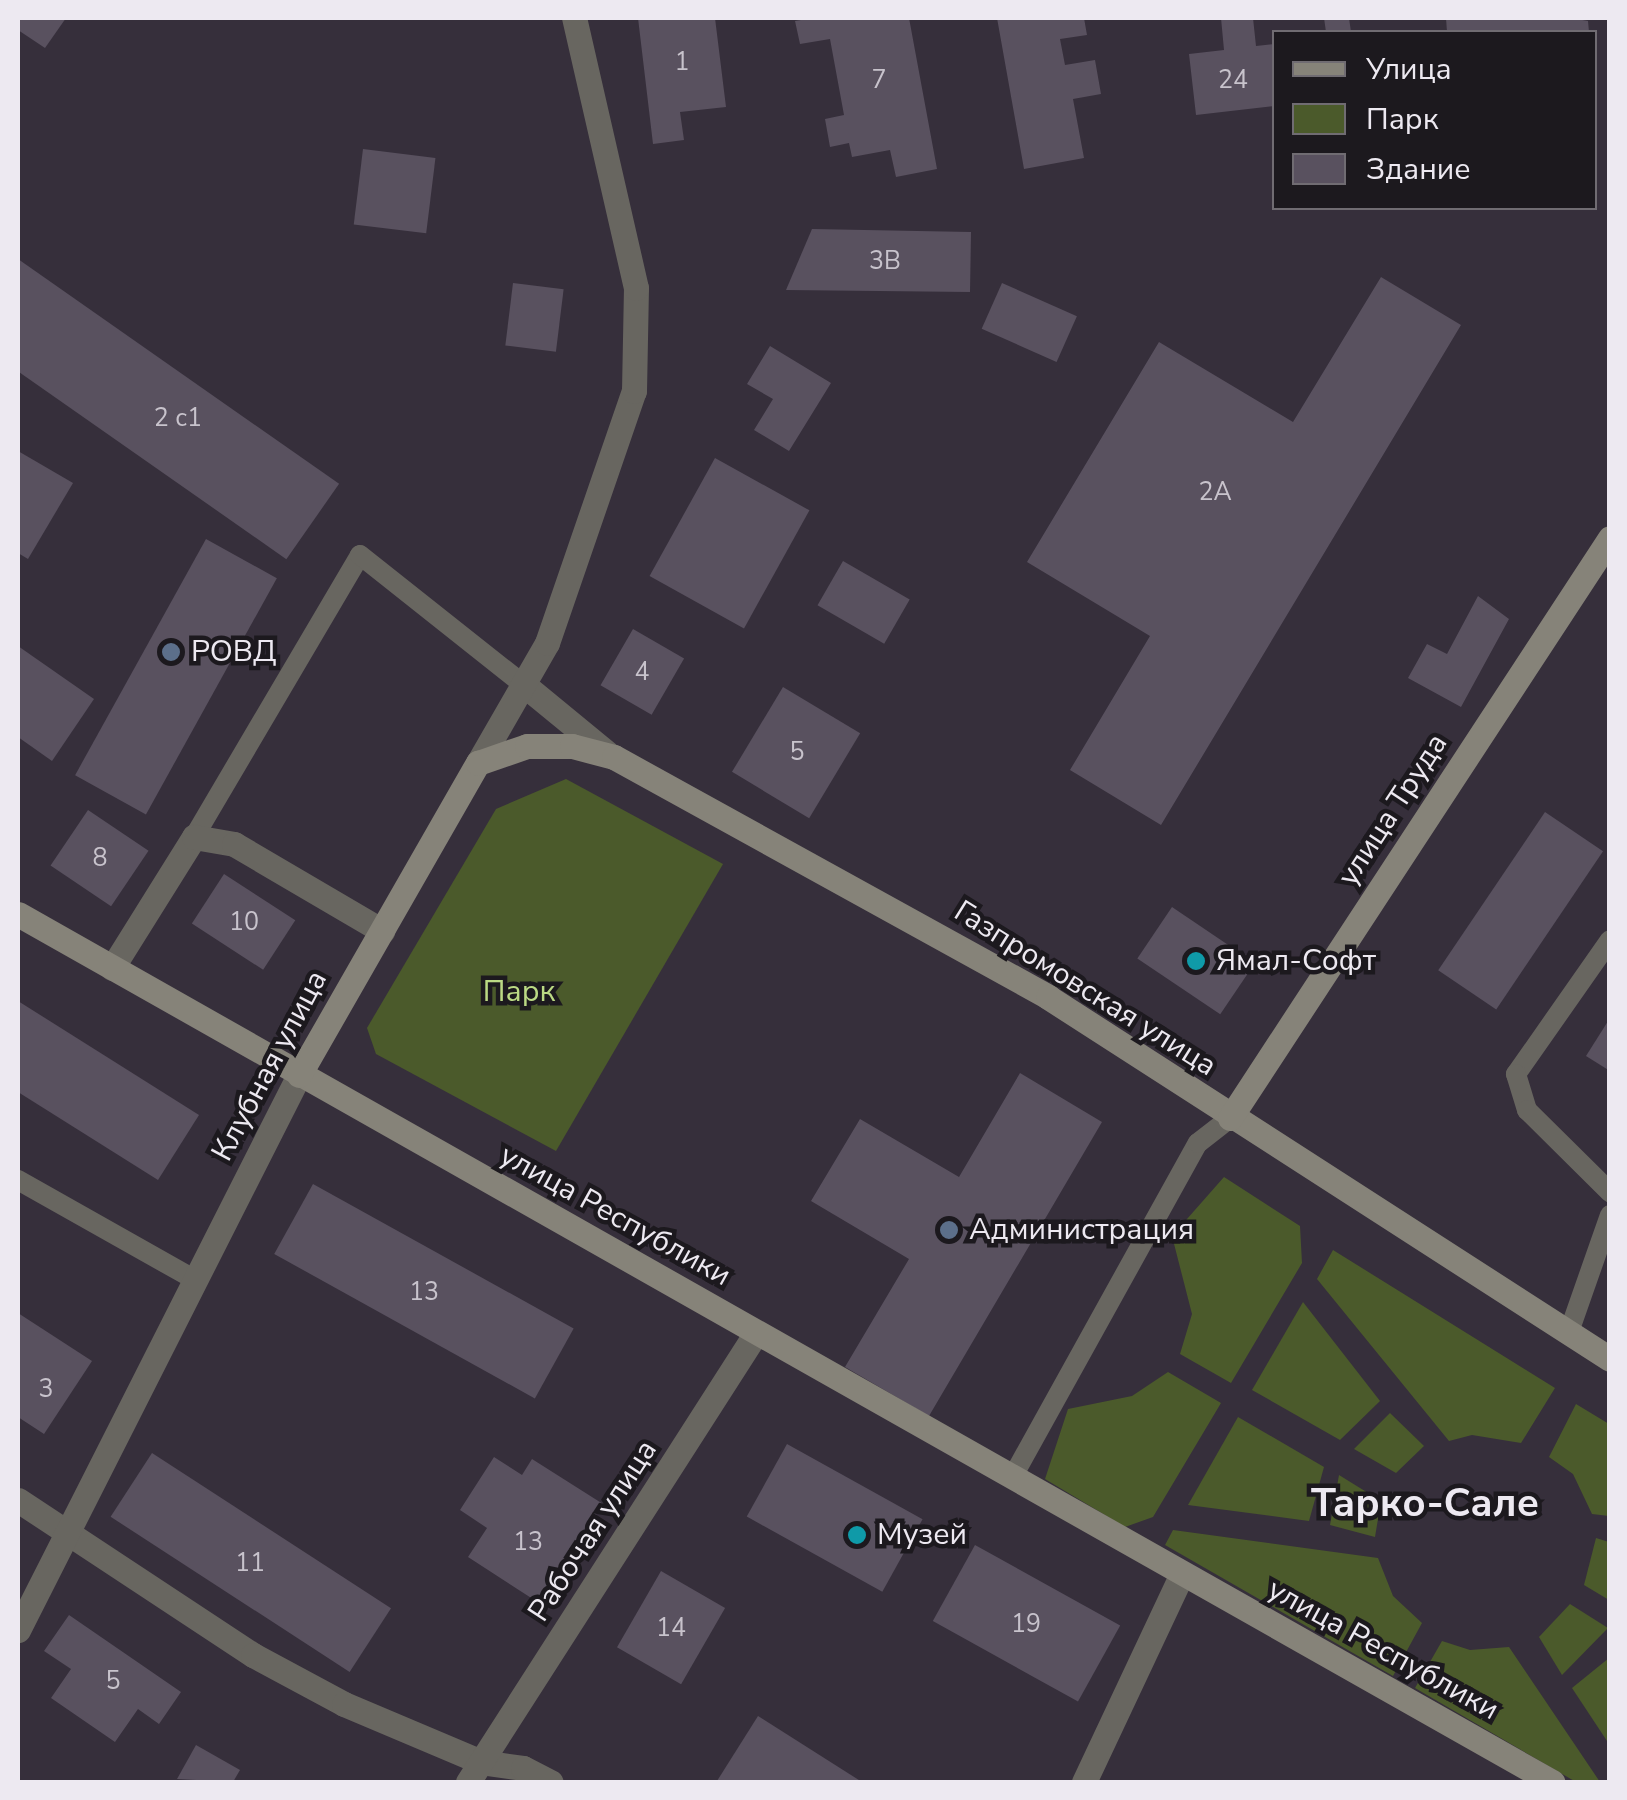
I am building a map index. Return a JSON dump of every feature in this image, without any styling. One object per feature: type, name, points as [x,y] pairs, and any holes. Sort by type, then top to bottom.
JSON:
[{"type":"street","points":[[478,763],[546,642],[634,391],[636,288],[574,18]]},
{"type":"street","name":"улица Труда","points":[[1230,1118],[1610,538]]},
{"type":"street","name":"Газпромовская улица","points":[[522,684],[614,756],[1048,997],[1230,1118],[1610,1359]]},
{"type":"street","points":[[478,763],[527,746],[614,756]]},
{"type":"street","name":"Клубная улица","points":[[18,1630],[65,1530],[299,1075],[478,763]]},
{"type":"street","points":[[112,968],[194,838],[234,844],[382,931]]},
{"type":"street","name":"улица Республики","points":[[18,914],[1552,1782]]},
{"type":"street","name":"Рабочая улица","points":[[475,1772],[756,1333]]},
{"type":"street","points":[[18,1500],[253,1656],[475,1772],[551,1782]]},
{"type":"street","points":[[1084,1782],[1182,1574]]},
{"type":"lane","points":[[194,838],[360,555],[522,684]]},
{"type":"lane","points":[[1610,940],[1516,1074],[1528,1110],[1610,1192]]},
{"type":"lane","points":[[1012,1478],[1198,1143],[1230,1118]]},
{"type":"lane","points":[[18,1180],[194,1280]]},
{"type":"lane","points":[[1568,1332],[1610,1215]]},
{"type":"green space","name":"Парк","points":[[566,779],[723,864],[556,1151],[376,1054],[367,1028],[496,809]]},
{"type":"green space","points":[[1224,1177],[1300,1226],[1302,1263],[1231,1383],[1180,1354],[1192,1314],[1172,1236]]},
{"type":"green space","points":[[1333,1250],[1555,1388],[1521,1443],[1472,1435],[1449,1441],[1317,1279]]},
{"type":"green space","points":[[1303,1302],[1380,1401],[1340,1440],[1252,1390]]},
{"type":"green space","points":[[1168,1372],[1221,1403],[1153,1517],[1125,1527],[1045,1479],[1068,1409],[1132,1396]]},
{"type":"green space","points":[[1576,1404],[1609,1424],[1609,1516],[1592,1514],[1573,1474],[1549,1457]]},
{"type":"green space","points":[[1390,1413],[1424,1446],[1396,1473],[1354,1449]]},
{"type":"green space","points":[[1238,1417],[1324,1467],[1309,1521],[1188,1505]]},
{"type":"green space","points":[[1339,1475],[1381,1501],[1375,1537],[1330,1525]]},
{"type":"green space","points":[[1173,1530],[1378,1558],[1393,1596],[1422,1623],[1393,1676],[1165,1545]]},
{"type":"green space","points":[[1596,1538],[1609,1542],[1609,1600],[1584,1585]]},
{"type":"green space","points":[[1570,1604],[1608,1628],[1562,1675],[1539,1637]]},
{"type":"green space","points":[[1442,1641],[1470,1650],[1509,1647],[1600,1782],[1576,1782],[1415,1688]]},
{"type":"green space","points":[[1609,1658],[1609,1744],[1572,1688]]},
{"type":"building","points":[[18,18],[66,18],[45,48],[18,30]]},
{"type":"building","points":[[638,18],[715,18],[726,107],[680,112],[684,140],[653,144]]},
{"type":"building","points":[[909,18],[937,169],[896,177],[890,150],[852,157],[849,143],[830,147],[825,119],[844,115],[830,39],[800,44],[795,21]]},
{"type":"building","points":[[997,18],[1084,18],[1087,35],[1060,39],[1065,65],[1095,60],[1101,94],[1073,99],[1084,158],[1024,169]]},
{"type":"building","points":[[1221,18],[1253,18],[1256,46],[1272,44],[1272,106],[1196,115],[1189,54],[1224,50]]},
{"type":"building","points":[[1324,18],[1349,18],[1351,30],[1326,30]]},
{"type":"building","points":[[1446,18],[1571,18],[1588,21],[1589,30],[1447,30]]},
{"type":"building","points":[[363,149],[435,158],[426,233],[354,224]]},
{"type":"building","points":[[812,229],[971,232],[970,292],[786,290]]},
{"type":"building","points":[[18,259],[339,484],[286,559],[18,371]]},
{"type":"building","points":[[1381,277],[1461,325],[1161,825],[1070,770],[1150,636],[1027,562],[1159,342],[1293,422]]},
{"type":"building","points":[[513,283],[564,289],[556,352],[505,346]]},
{"type":"building","points":[[1002,283],[1077,316],[1057,362],[982,329]]},
{"type":"building","points":[[770,346],[831,383],[789,451],[754,430],[773,399],[747,384]]},
{"type":"building","points":[[18,451],[73,483],[28,559],[18,553]]},
{"type":"building","points":[[715,458],[809,510],[744,628],[650,576]]},
{"type":"building","points":[[206,539],[277,578],[146,814],[75,775]]},
{"type":"building","points":[[843,561],[910,600],[884,644],[818,605]]},
{"type":"building","points":[[1478,596],[1509,619],[1461,707],[1408,678],[1427,644],[1447,654]]},
{"type":"building","points":[[633,629],[684,658],[652,715],[600,685]]},
{"type":"building","points":[[18,646],[94,699],[52,761],[18,737]]},
{"type":"building","points":[[783,687],[860,733],[809,818],[732,772]]},
{"type":"building","points":[[88,810],[149,851],[111,906],[51,866]]},
{"type":"building","points":[[1545,812],[1603,851],[1496,1009],[1438,970]]},
{"type":"building","points":[[224,874],[295,920],[263,970],[192,923]]},
{"type":"building","name":"Ямал-Софт","points":[[1172,907],[1255,963],[1220,1014],[1137,958]]},
{"type":"building","points":[[18,1001],[199,1115],[158,1180],[18,1092]]},
{"type":"building","points":[[1610,1018],[1610,1071],[1586,1056]]},
{"type":"building","name":"Администрация","points":[[1020,1073],[1102,1122],[929,1416],[845,1367],[909,1259],[811,1201],[860,1119],[959,1177]]},
{"type":"building","points":[[313,1184],[574,1328],[535,1398],[274,1254]]},
{"type":"building","points":[[18,1313],[92,1361],[44,1434],[18,1417]]},
{"type":"building","points":[[787,1444],[923,1519],[882,1592],[747,1517]]},
{"type":"building","points":[[152,1453],[391,1608],[350,1672],[111,1517]]},
{"type":"building","points":[[494,1457],[522,1475],[532,1459],[603,1504],[539,1603],[468,1557],[487,1528],[460,1510]]},
{"type":"building","points":[[975,1545],[1120,1625],[1078,1702],[933,1621]]},
{"type":"building","points":[[661,1571],[725,1608],[681,1684],[617,1647]]},
{"type":"building","points":[[69,1615],[181,1692],[159,1724],[138,1709],[115,1742],[51,1698],[71,1669],[44,1651]]},
{"type":"building","points":[[758,1716],[862,1782],[717,1781]]},
{"type":"building","points":[[196,1745],[240,1770],[233,1782],[177,1779]]},
{"type":"place","name":"РОВД","points":[[171,652]]},
{"type":"place","name":"Ямал-Софт","points":[[1196,961]]},
{"type":"place","name":"Администрация","points":[[949,1230]]},
{"type":"place","name":"Музей","points":[[857,1535]]},
{"type":"district","name":"Тарко-Сале","points":[[1425,1503]]}]
